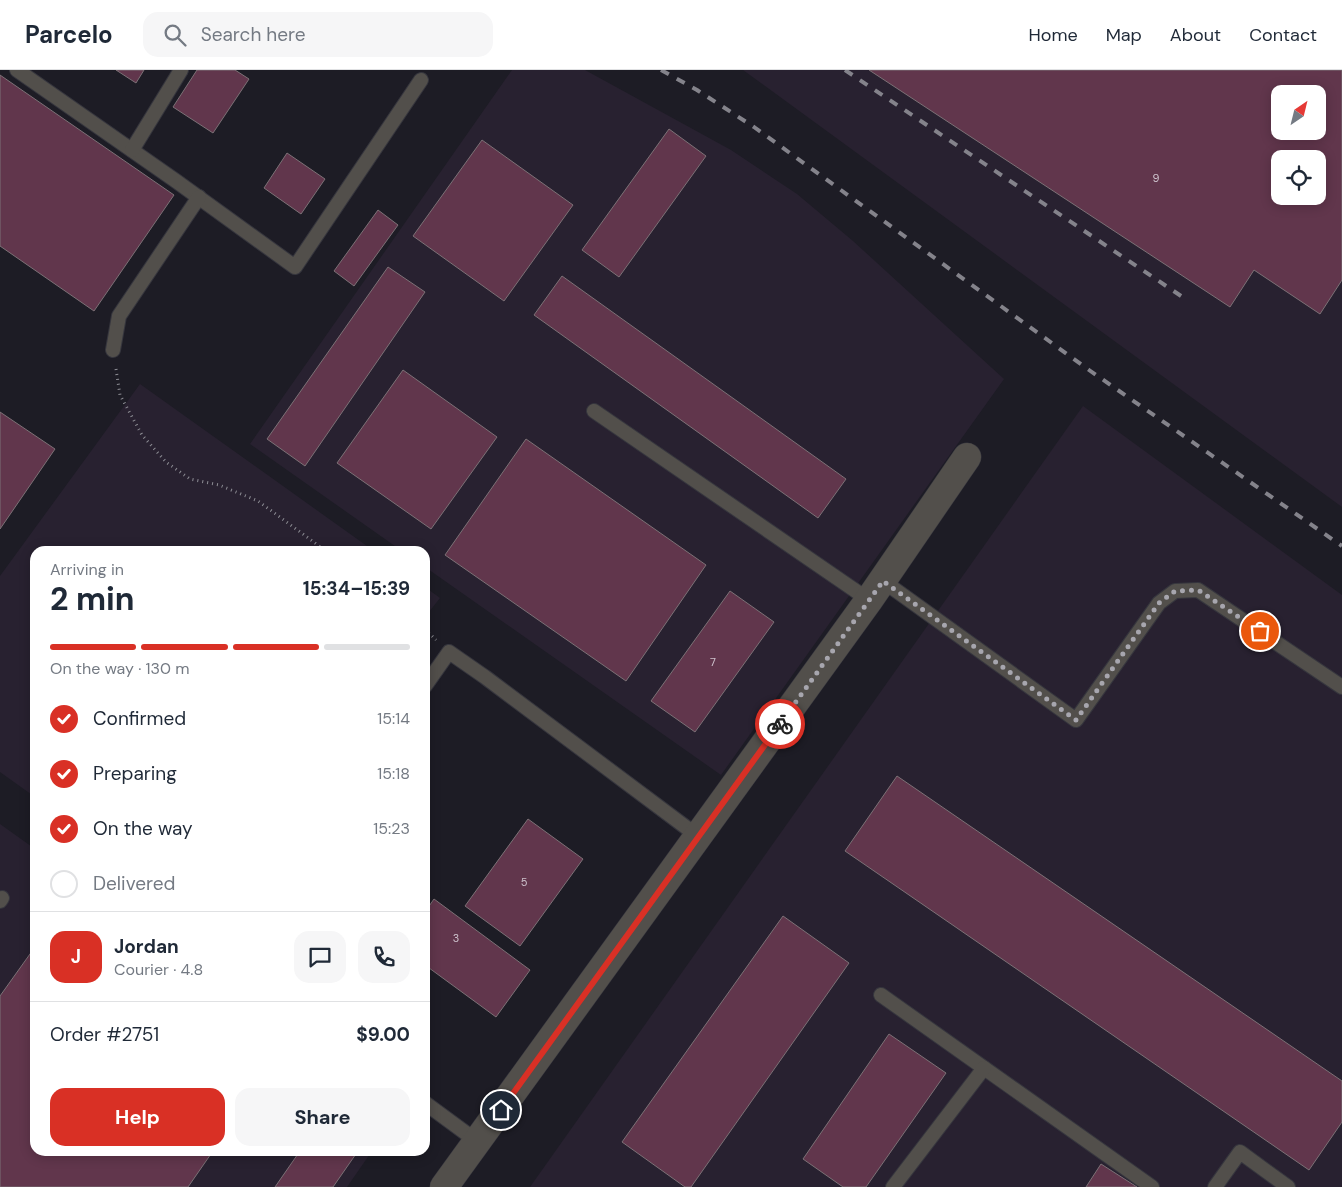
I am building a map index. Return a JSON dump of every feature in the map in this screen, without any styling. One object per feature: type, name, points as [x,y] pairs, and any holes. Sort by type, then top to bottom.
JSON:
[{"type":"street","points":[[444,1187],[876,591],[967,457]]},
{"type":"lane","points":[[17,70],[296,267],[421,80]]},
{"type":"lane","points":[[132,150],[181,70]]},
{"type":"lane","points":[[113,350],[119,316],[199,197]]},
{"type":"lane","points":[[594,411],[1076,720],[1159,603],[1175,591],[1198,590],[1342,687]]},
{"type":"lane","points":[[430,679],[449,652],[699,837]]},
{"type":"lane","points":[[881,995],[1152,1187]]},
{"type":"lane","points":[[893,1187],[984,1068]]},
{"type":"lane","points":[[430,1107],[478,1142]]},
{"type":"lane","points":[[1215,1187],[1240,1152],[1288,1187]]},
{"type":"path","points":[[113,350],[120,395],[142,435],[166,462],[190,479],[220,485],[258,501],[319,546]]},
{"type":"shaded area","points":[[512,70],[585,70],[731,150],[797,194],[853,241],[1004,379],[721,775],[430,571],[430,546],[395,546],[250,444]]},
{"type":"shaded area","points":[[743,70],[1342,70],[1342,507]]},
{"type":"shaded area","points":[[140,384],[367,546],[30,546],[30,793],[0,772],[0,576]]},
{"type":"shaded area","points":[[1083,406],[1342,595],[1342,1187],[530,1187]]},
{"type":"shaded area","points":[[430,591],[440,598],[430,611]]},
{"type":"shaded area","points":[[0,824],[30,845],[30,1156],[369,1156],[347,1187],[0,1187]]},
{"type":"building","points":[[116,70],[144,70],[136,83]]},
{"type":"building","points":[[197,70],[235,70],[249,79],[213,133],[173,107]]},
{"type":"building","points":[[869,70],[1342,70],[1342,280],[1320,314],[1254,270],[1230,307]]},
{"type":"building","points":[[0,75],[174,195],[94,311],[0,246]]},
{"type":"building","points":[[669,129],[706,156],[619,277],[582,250]]},
{"type":"building","points":[[482,140],[573,205],[504,301],[413,236]]},
{"type":"building","points":[[287,153],[325,179],[301,214],[264,188]]},
{"type":"building","points":[[378,210],[398,225],[354,286],[334,271]]},
{"type":"building","points":[[388,267],[425,292],[305,466],[267,439]]},
{"type":"building","points":[[562,276],[846,479],[818,518],[534,315]]},
{"type":"building","points":[[403,370],[497,437],[431,529],[337,463]]},
{"type":"building","points":[[0,412],[55,449],[0,529]]},
{"type":"building","points":[[526,439],[706,565],[626,681],[445,555]]},
{"type":"building","points":[[730,591],[774,622],[695,732],[651,701]]},
{"type":"building","points":[[897,776],[1342,1081],[1342,1122],[1309,1170],[845,851]]},
{"type":"building","points":[[528,819],[583,859],[520,946],[465,906]]},
{"type":"building","points":[[434,899],[530,970],[496,1017],[430,969],[430,905]]},
{"type":"building","points":[[783,916],[849,963],[691,1187],[685,1187],[622,1142]]},
{"type":"building","points":[[30,954],[30,1156],[210,1156],[188,1187],[0,1187],[0,996]]},
{"type":"building","points":[[889,1034],[946,1073],[866,1187],[843,1187],[803,1159]]},
{"type":"building","points":[[297,1156],[355,1156],[333,1187],[275,1187]]},
{"type":"building","points":[[1101,1164],[1137,1187],[1086,1187]]},
{"type":"railway","points":[[661,70],[697,90],[754,127],[1089,370],[1342,546]]},
{"type":"railway","points":[[845,70],[1184,298]]},
{"type":"way so far","points":[[780,724],[883,581],[1076,720],[1159,603],[1175,591],[1198,590],[1260,631]]},
{"type":"route","points":[[501,1110],[780,724]]}]
